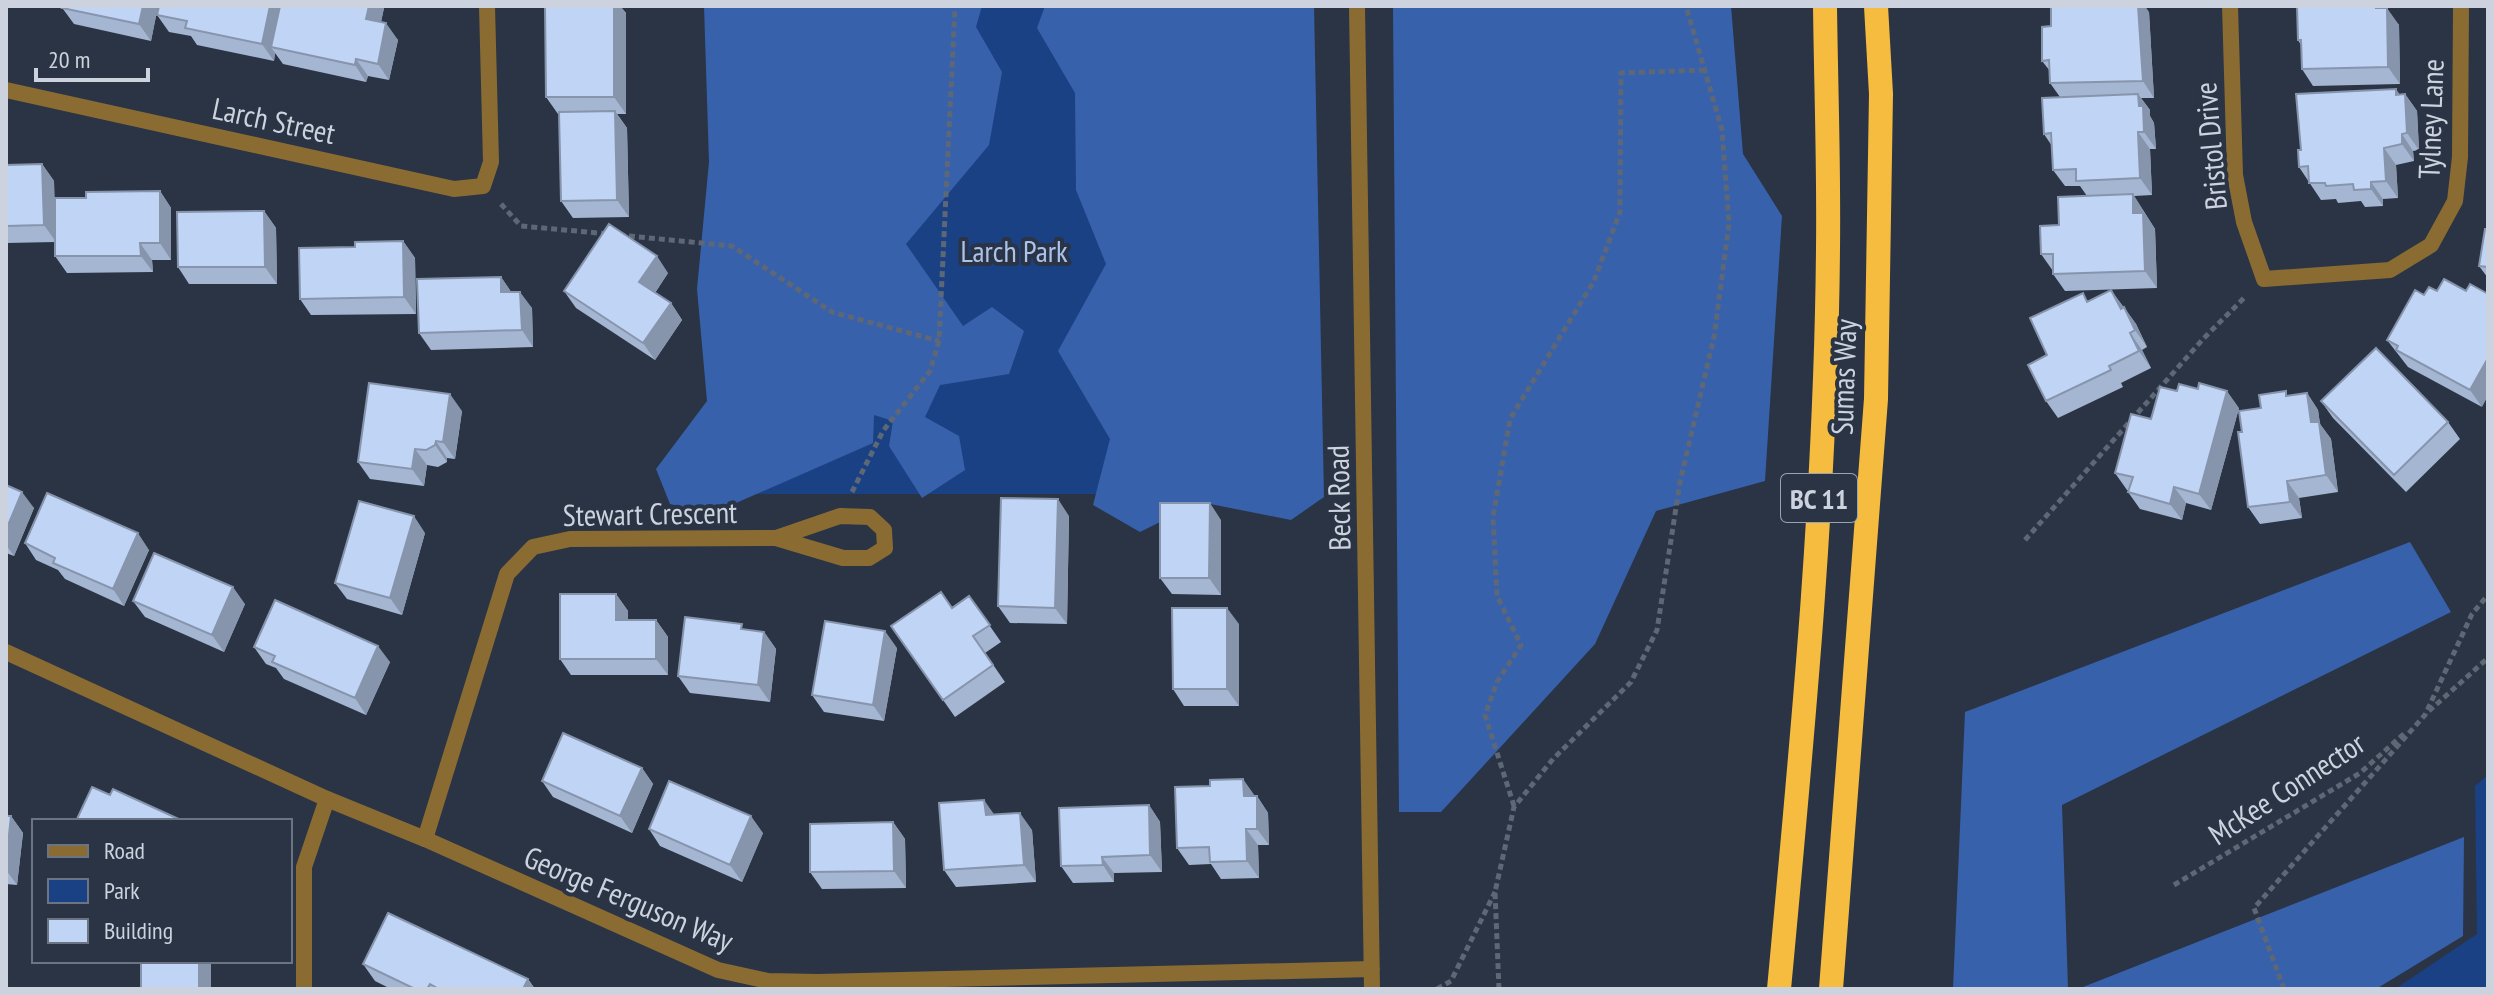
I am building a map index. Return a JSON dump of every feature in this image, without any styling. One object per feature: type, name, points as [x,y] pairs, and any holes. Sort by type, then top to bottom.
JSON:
[{"type":"highway","name":"Sumas Way","points":[[1779,989],[1808,676],[1823,422],[1828,248],[1825,6]]},
{"type":"highway","name":"Sumas Way","points":[[1832,989],[1876,399],[1881,94],[1876,6]]},
{"type":"street","points":[[483,186],[491,162],[487,6]]},
{"type":"street","name":"Beck Road","points":[[1357,6],[1372,989]]},
{"type":"street","name":"Bristol Drive","points":[[2230,6],[2235,175],[2244,222],[2264,279]]},
{"type":"street","name":"Tylney Lane","points":[[2264,279],[2390,270],[2431,245],[2455,201],[2460,157],[2461,6]]},
{"type":"street","name":"Larch Street","points":[[6,90],[454,189],[483,186]]},
{"type":"street","points":[[776,538],[843,558],[869,558],[885,548],[884,530],[870,517],[840,516]]},
{"type":"street","name":"Stewart Crescent","points":[[425,839],[507,574],[533,547],[570,539],[776,538],[840,516]]},
{"type":"street","name":"George Ferguson Way","points":[[6,652],[327,799],[425,839],[718,970],[768,981],[818,986],[1372,969]]},
{"type":"street","points":[[304,989],[304,867],[327,799]]},
{"type":"path","points":[[840,516],[883,431],[930,371],[939,341],[955,6]]},
{"type":"path","points":[[1437,989],[1451,981],[1495,892],[1514,807],[1553,759],[1631,682],[1657,630],[1680,482],[1714,337],[1729,224],[1722,130],[1686,6]]},
{"type":"path","points":[[1514,807],[1485,715],[1497,682],[1521,645],[1497,596],[1493,517],[1510,419],[1594,281],[1620,212],[1621,73],[1706,70]]},
{"type":"path","points":[[483,186],[521,226],[732,246],[832,312],[939,341]]},
{"type":"path","points":[[2025,540],[2204,338],[2264,279]]},
{"type":"path","points":[[2284,989],[2254,908],[2425,715],[2472,614],[2488,595]]},
{"type":"path","name":"McKee Connector","points":[[2174,885],[2360,773],[2488,658]]},
{"type":"path","points":[[1495,892],[1499,989]]},
{"type":"green space","name":"Larch Park","points":[[718,6],[1306,6],[1309,494],[723,494]]},
{"type":"green space","points":[[2488,775],[2488,989],[2395,989],[2477,934],[2475,786]]},
{"type":"shaded area","points":[[704,6],[982,6],[976,27],[1002,72],[989,145],[906,244],[963,326],[992,307],[1024,331],[1009,374],[940,385],[925,417],[959,436],[965,470],[922,498],[889,446],[893,421],[874,415],[873,443],[711,514],[670,504],[656,469],[707,401],[697,289],[709,162]]},
{"type":"shaded area","points":[[1045,6],[1314,6],[1324,497],[1291,520],[1200,502],[1140,532],[1093,505],[1110,439],[1058,351],[1106,264],[1076,190],[1075,93],[1037,28]]},
{"type":"shaded area","points":[[1393,6],[1731,6],[1743,154],[1782,216],[1765,481],[1656,511],[1595,644],[1441,812],[1399,812]]},
{"type":"shaded area","points":[[2410,542],[2451,612],[2062,805],[2068,989],[1953,989],[1965,712]]},
{"type":"shaded area","points":[[2464,837],[2463,936],[2376,989],[2078,989]]},
{"type":"building","points":[[62,6],[143,6],[139,24]]},
{"type":"building","points":[[159,6],[270,6],[262,44],[185,28],[187,21],[157,15]]},
{"type":"building","points":[[280,6],[369,6],[366,19],[386,23],[378,64],[356,59],[355,65],[271,47]]},
{"type":"building","points":[[545,6],[614,6],[614,97],[546,97]]},
{"type":"building","points":[[2051,6],[2138,6],[2143,81],[2050,83],[2049,60],[2042,61],[2042,27],[2051,26]]},
{"type":"building","points":[[2297,6],[2387,8],[2388,67],[2302,69]]},
{"type":"building","points":[[2396,89],[2396,95],[2405,94],[2407,133],[2402,134],[2402,144],[2384,148],[2386,181],[2371,182],[2371,189],[2354,190],[2353,184],[2326,186],[2325,183],[2309,183],[2308,166],[2299,167],[2298,150],[2301,150],[2296,94]]},
{"type":"building","points":[[2138,94],[2139,106],[2143,106],[2144,132],[2138,132],[2140,178],[2076,181],[2076,169],[2053,170],[2051,133],[2044,134],[2042,98]]},
{"type":"building","points":[[615,111],[617,200],[561,201],[559,112]]},
{"type":"building","points":[[42,164],[44,225],[6,226],[6,165]]},
{"type":"building","points":[[160,191],[160,243],[140,243],[141,256],[55,256],[55,198],[86,198],[86,192]]},
{"type":"building","points":[[2133,194],[2133,213],[2143,213],[2145,271],[2053,274],[2053,254],[2041,254],[2040,226],[2059,225],[2058,197]]},
{"type":"building","points":[[264,211],[265,267],[178,267],[177,212]]},
{"type":"building","points":[[609,224],[657,256],[639,282],[671,303],[643,343],[564,291]]},
{"type":"building","points":[[2485,229],[2488,229],[2488,267],[2479,266]]},
{"type":"building","points":[[403,241],[404,297],[300,299],[299,248],[355,247],[355,242]]},
{"type":"building","points":[[501,277],[501,292],[520,292],[522,330],[419,333],[417,279]]},
{"type":"building","points":[[2444,279],[2466,291],[2470,284],[2488,294],[2488,358],[2470,390],[2396,350],[2398,346],[2387,340],[2415,290],[2424,295],[2429,287],[2437,291]]},
{"type":"building","points":[[2111,290],[2121,309],[2124,307],[2135,330],[2130,333],[2139,351],[2109,366],[2111,370],[2046,401],[2028,365],[2047,355],[2030,318],[2083,293],[2087,302]]},
{"type":"building","points":[[2376,348],[2448,422],[2394,475],[2321,401]]},
{"type":"building","points":[[369,383],[450,394],[443,442],[436,441],[426,450],[415,449],[412,469],[358,462]]},
{"type":"building","points":[[2199,383],[2227,391],[2199,494],[2174,487],[2170,504],[2128,492],[2133,477],[2115,473],[2131,414],[2151,419],[2160,387],[2177,391],[2179,384],[2198,389]]},
{"type":"building","points":[[2286,391],[2286,396],[2307,393],[2311,422],[2319,422],[2326,475],[2287,481],[2290,502],[2248,507],[2238,432],[2242,432],[2239,411],[2261,408],[2259,395]]},
{"type":"building","points":[[6,485],[22,492],[6,530]]},
{"type":"building","points":[[47,493],[138,533],[113,589],[53,563],[55,558],[25,543]]},
{"type":"building","points":[[1001,498],[1058,499],[1055,608],[998,606]]},
{"type":"building","points":[[359,501],[414,516],[390,598],[335,583]]},
{"type":"building","points":[[1160,503],[1210,503],[1209,578],[1160,578]]},
{"type":"building","points":[[154,553],[233,587],[212,635],[133,601]]},
{"type":"building","points":[[941,592],[952,608],[969,596],[990,625],[973,636],[993,665],[943,700],[891,626]]},
{"type":"building","points":[[560,594],[616,594],[616,620],[656,620],[656,659],[560,659]]},
{"type":"building","points":[[275,600],[378,646],[355,698],[272,662],[275,656],[254,647]]},
{"type":"building","points":[[1172,608],[1227,608],[1227,689],[1173,689]]},
{"type":"building","points":[[685,617],[742,624],[741,629],[764,632],[758,685],[678,676]]},
{"type":"building","points":[[825,621],[885,631],[873,705],[812,695]]},
{"type":"building","points":[[563,733],[642,768],[620,816],[542,781]]},
{"type":"building","points":[[1243,779],[1244,796],[1257,796],[1257,829],[1246,829],[1247,861],[1210,862],[1209,847],[1177,848],[1175,787],[1210,786],[1210,780]]},
{"type":"building","points":[[669,781],[751,816],[730,865],[649,829]]},
{"type":"building","points":[[92,787],[110,795],[113,789],[179,819],[77,819]]},
{"type":"building","points":[[984,800],[986,815],[1020,813],[1024,865],[944,870],[939,803]]},
{"type":"building","points":[[1149,805],[1150,855],[1102,857],[1103,865],[1061,866],[1059,808]]},
{"type":"building","points":[[6,816],[11,816],[6,862]]},
{"type":"building","points":[[893,822],[894,871],[810,872],[810,824]]},
{"type":"building","points":[[388,913],[528,979],[523,989],[439,989],[430,984],[427,989],[415,989],[363,964]]},
{"type":"building","points":[[141,963],[199,963],[199,989],[141,989]]}]
